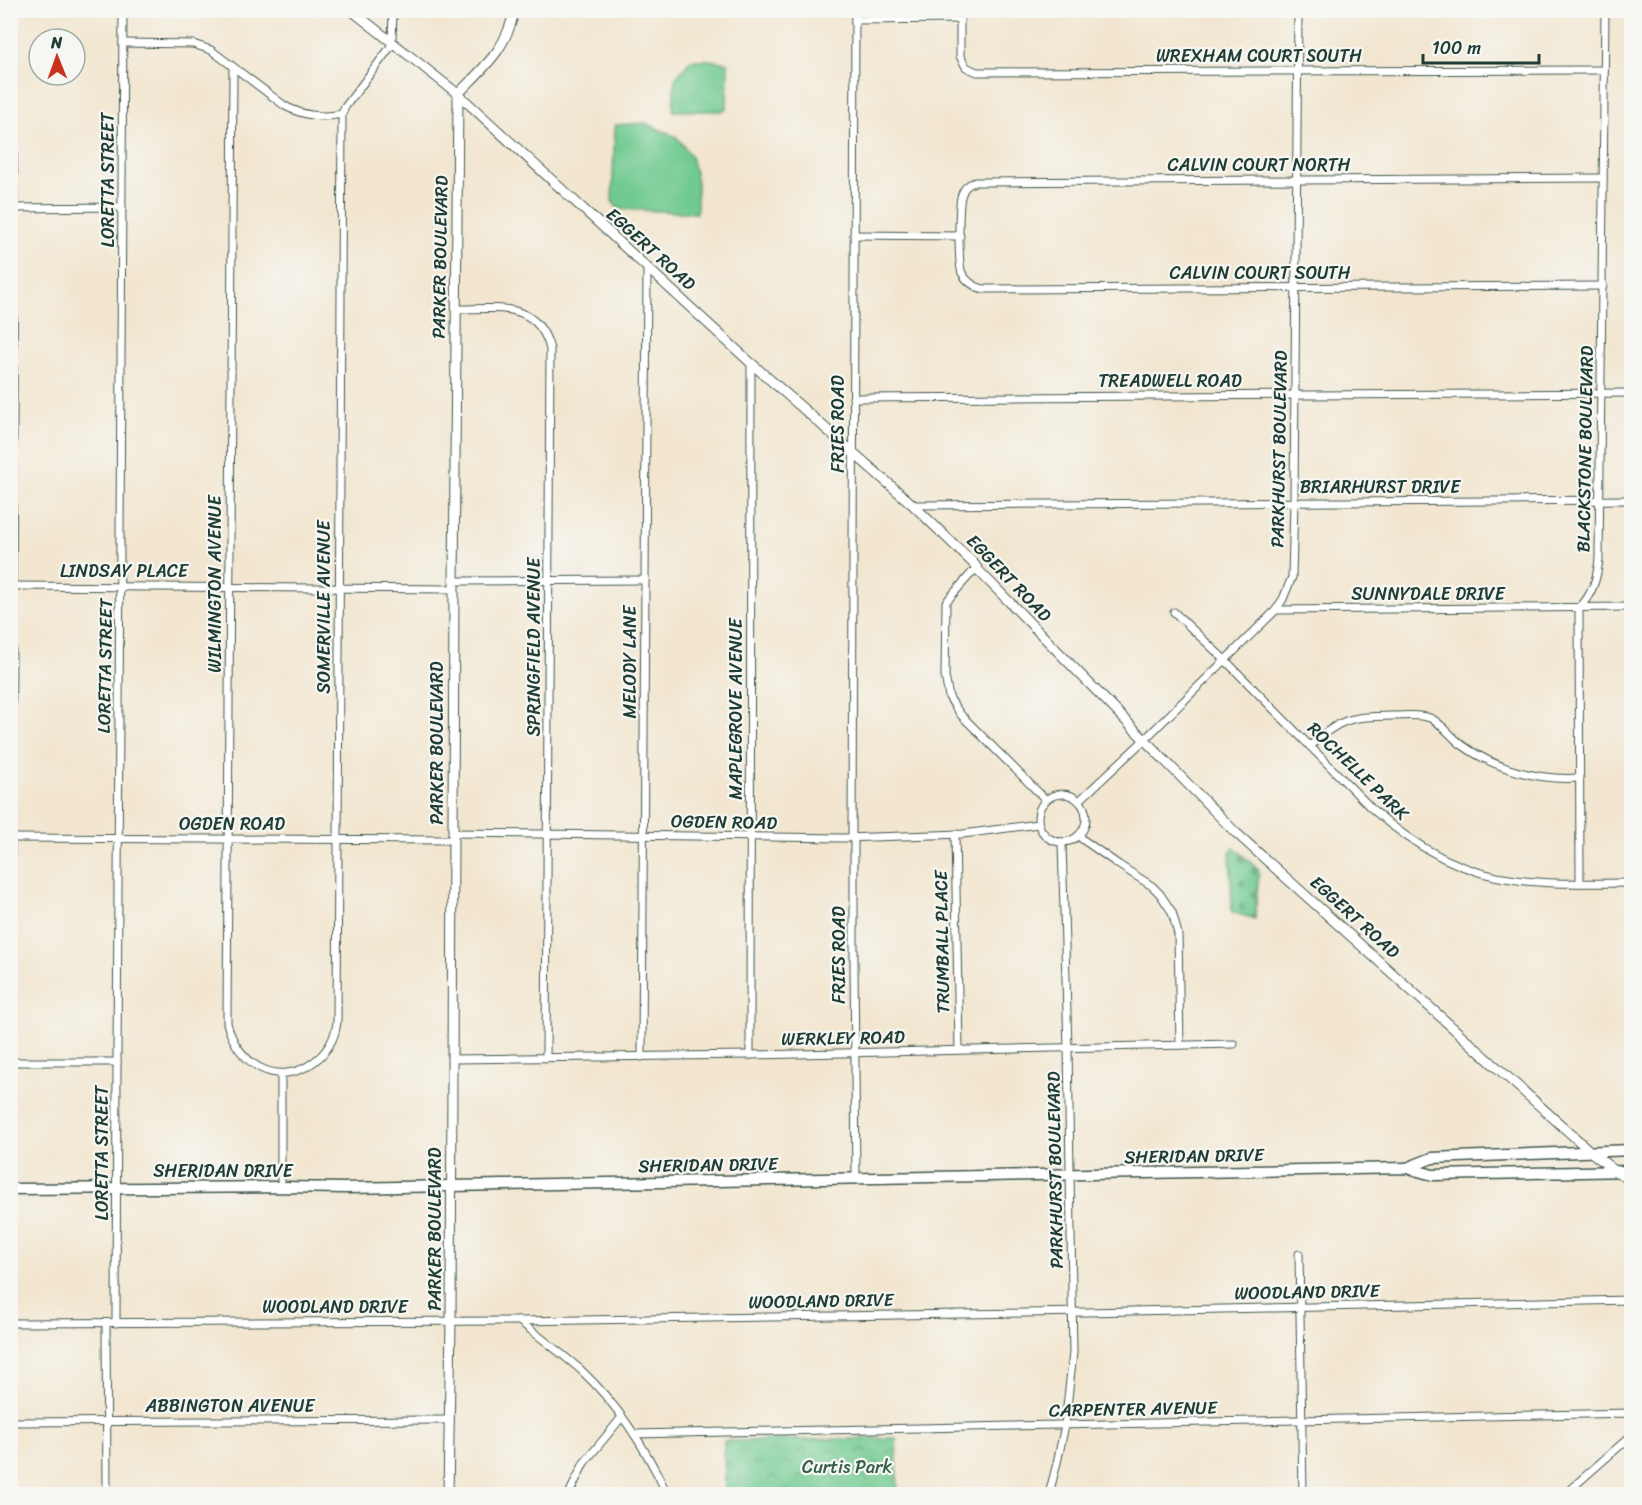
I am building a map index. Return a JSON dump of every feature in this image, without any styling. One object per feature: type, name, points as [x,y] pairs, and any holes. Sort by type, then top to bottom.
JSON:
[{"type":"main road","name":"SHERIDAN DRIVE","points":[[1407,1168],[1432,1158],[1632,1150]]},
{"type":"main road","name":"SHERIDAN DRIVE","points":[[10,1189],[346,1188],[1407,1168],[1433,1174],[1632,1171]]},
{"type":"street","points":[[10,1052],[12,10]]},
{"type":"street","name":"LORETTA STREET","points":[[116,1323],[123,10]]},
{"type":"street","name":"EGGERT ROAD","points":[[351,10],[458,94],[752,363],[913,505],[1234,831],[1591,1152],[1632,1181]]},
{"type":"street","points":[[123,43],[194,44],[211,50],[285,106],[295,112],[318,117],[342,114],[389,50],[392,43],[393,10]]},
{"type":"street","points":[[458,94],[502,45],[514,10]]},
{"type":"street","name":"FRIES ROAD","points":[[855,10],[853,838],[856,1179]]},
{"type":"street","name":"PARKHURST BOULEVARD","points":[[1079,801],[1276,610],[1292,577],[1298,10]]},
{"type":"street","name":"BLACKSTONE BOULEVARD","points":[[1579,608],[1591,593],[1598,572],[1599,560],[1605,10]]},
{"type":"street","points":[[855,20],[960,15]]},
{"type":"street","name":"WREXHAM COURT SOUTH","points":[[960,15],[960,56],[966,67],[977,72],[1604,70]]},
{"type":"street","name":"WILMINGTON AVENUE","points":[[233,67],[227,1023],[234,1043],[246,1059],[266,1071],[281,1074]]},
{"type":"street","name":"PARKER BOULEVARD","points":[[448,1494],[458,94]]},
{"type":"street","name":"SOMERVILLE AVENUE","points":[[281,1074],[312,1064],[328,1049],[336,1032],[342,114]]},
{"type":"street","name":"CALVIN COURT NORTH","points":[[960,236],[961,197],[966,186],[975,182],[1603,178]]},
{"type":"street","points":[[12,208],[122,207]]},
{"type":"street","points":[[854,235],[960,236]]},
{"type":"street","name":"CALVIN COURT SOUTH","points":[[960,236],[962,274],[972,284],[984,289],[1603,286]]},
{"type":"street","name":"MELODY LANE","points":[[642,1057],[647,268]]},
{"type":"street","name":"SPRINGFIELD AVENUE","points":[[456,309],[504,308],[515,310],[538,324],[550,350],[546,1058]]},
{"type":"street","name":"MAPLEGROVE AVENUE","points":[[750,1055],[752,363]]},
{"type":"street","name":"TREADWELL ROAD","points":[[854,398],[1632,393]]},
{"type":"street","name":"BRIARHURST DRIVE","points":[[913,505],[1632,501]]},
{"type":"street","points":[[976,567],[946,602],[945,676],[949,697],[961,715],[1046,800]]},
{"type":"street","name":"LINDSAY PLACE","points":[[12,586],[339,588],[549,580],[645,580]]},
{"type":"street","points":[[1580,883],[1579,608],[1632,608]]},
{"type":"street","name":"SUNNYDALE DRIVE","points":[[1276,610],[1579,608]]},
{"type":"street","name":"ROCHELLE PARK","points":[[1174,612],[1225,660],[1371,808],[1413,841],[1463,866],[1514,880],[1632,884]]},
{"type":"street","points":[[1310,746],[1330,729],[1351,718],[1419,716],[1434,720],[1464,746],[1508,769],[1538,776],[1580,778]]},
{"type":"street","points":[[1065,794],[1079,801],[1086,815],[1085,826],[1080,835],[1062,842],[1050,839],[1041,830],[1038,824],[1039,811],[1046,800],[1055,795],[1065,794]]},
{"type":"street","name":"OGDEN ROAD","points":[[11,838],[338,840],[548,835],[853,838],[955,834],[1038,824]]},
{"type":"street","name":"TRUMBALL PLACE","points":[[955,834],[959,1050]]},
{"type":"street","points":[[1080,835],[1119,865],[1152,886],[1172,912],[1178,933],[1180,1045]]},
{"type":"street","name":"PARKHURST BOULEVARD","points":[[1048,1494],[1065,1425],[1071,1373],[1073,1312],[1062,842]]},
{"type":"street","name":"WERKLEY ROAD","points":[[452,1059],[1234,1044]]},
{"type":"street","points":[[10,1062],[117,1062]]},
{"type":"street","points":[[281,1074],[281,1187]]},
{"type":"street","points":[[1299,1254],[1303,1494]]},
{"type":"street","name":"WOODLAND DRIVE","points":[[10,1323],[451,1322],[1632,1300]]},
{"type":"street","points":[[519,1321],[579,1369],[606,1396],[656,1469],[667,1494]]},
{"type":"street","points":[[106,1323],[106,1494]]},
{"type":"street","name":"CARPENTER AVENUE","points":[[634,1434],[1632,1413]]},
{"type":"street","points":[[569,1494],[584,1463],[622,1417]]},
{"type":"street","name":"ABBINGTON AVENUE","points":[[10,1422],[449,1420]]},
{"type":"street","points":[[1565,1494],[1632,1435]]},
{"type":"green space","points":[[691,60],[728,63],[727,109],[722,111],[673,111],[675,79]]},
{"type":"green space","points":[[645,123],[677,137],[691,156],[697,182],[697,213],[618,209],[612,201],[615,125]]},
{"type":"green space","points":[[1234,847],[1259,870],[1255,919],[1232,912],[1230,852]]},
{"type":"green space","name":"Curtis Park","points":[[896,1438],[898,1494],[725,1494],[724,1441]]}]
